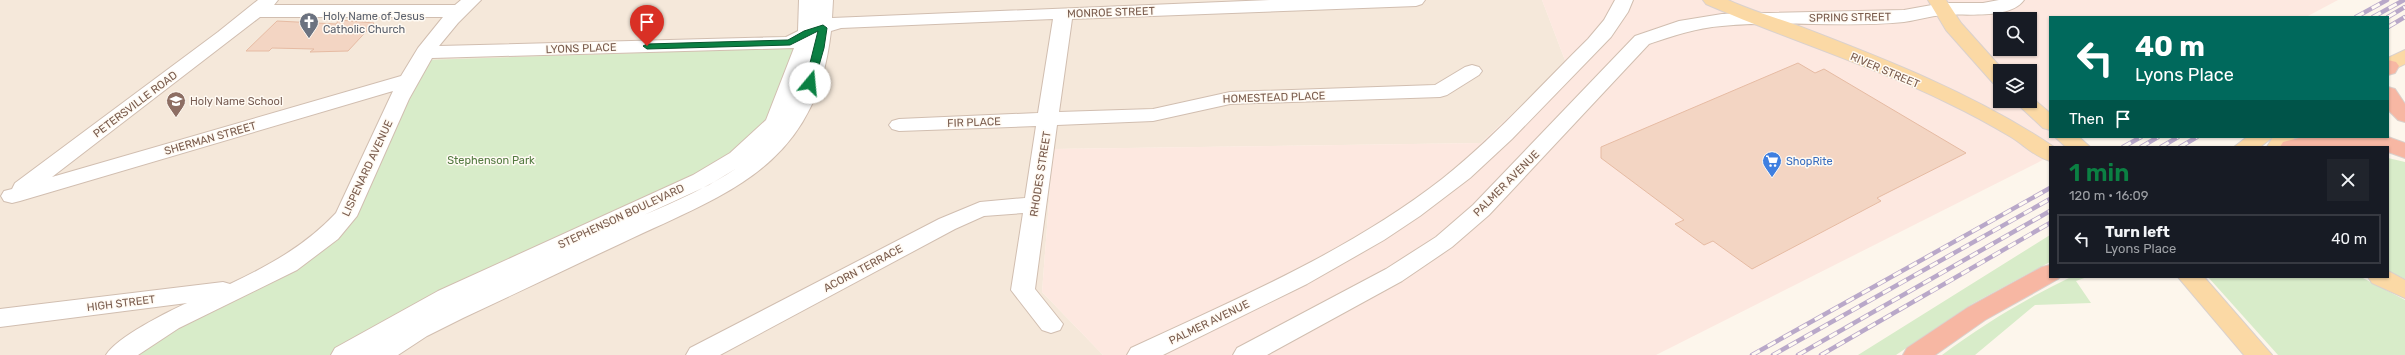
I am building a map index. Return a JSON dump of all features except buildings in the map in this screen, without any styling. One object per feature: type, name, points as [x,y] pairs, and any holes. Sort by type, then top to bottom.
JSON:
[{"type":"highway","points":[[2389,94],[2394,104],[2405,116]]},
{"type":"highway","points":[[2389,129],[2405,136]]},
{"type":"highway","points":[[2372,138],[2405,152]]},
{"type":"highway","points":[[2295,146],[2306,143],[2328,141],[2370,146]]},
{"type":"highway","points":[[2389,149],[2405,152]]},
{"type":"highway","points":[[1916,355],[1976,314],[2049,274]]},
{"type":"main road","name":"RIVER STREET","points":[[1712,0],[1756,19],[1788,29],[1989,114],[2023,134],[2049,153]]},
{"type":"main road","points":[[1940,5],[1953,26],[1993,70]]},
{"type":"main road","points":[[2389,66],[2405,56]]},
{"type":"main road","points":[[2032,108],[2049,123]]},
{"type":"main road","points":[[2067,138],[2078,146]]},
{"type":"main road","points":[[2247,146],[2260,138]]},
{"type":"main road","points":[[2191,278],[2259,355]]},
{"type":"main road","points":[[2382,278],[2405,290]]},
{"type":"street","name":"STEPHENSON BOULEVARD","points":[[378,355],[418,330],[454,312],[699,198],[741,176],[762,160],[781,139],[797,115],[818,55],[815,30],[808,0]]},
{"type":"street","name":"STEPHENSON BOULEVARD","points":[[344,355],[447,297],[701,180],[738,158],[775,122],[803,51],[815,30],[824,0]]},
{"type":"street","points":[[941,19],[947,0]]},
{"type":"street","name":"MONROE STREET","points":[[815,30],[840,22],[1063,14],[1108,6],[1416,0]]},
{"type":"street","name":"PALMER AVENUE","points":[[1140,355],[1264,296],[1364,242],[1448,185],[1501,137],[1590,48],[1611,23],[1624,0]]},
{"type":"street","name":"SPRING STREET","points":[[1756,19],[1904,16],[1940,5],[1983,8],[2001,6],[2015,0]]},
{"type":"street","points":[[262,6],[464,6]]},
{"type":"street","name":"PETERSVILLE ROAD","points":[[6,201],[262,6]]},
{"type":"street","name":"LISPENARD AVENUE","points":[[119,355],[169,322],[242,288],[304,254],[334,231],[346,216],[408,80],[425,52],[464,6]]},
{"type":"street","name":"RHODES STREET","points":[[1051,324],[1023,290],[1049,119],[1063,14]]},
{"type":"street","name":"PALMER AVENUE","points":[[1246,355],[1394,275],[1444,242],[1481,210],[1642,40],[1679,27],[1696,24],[1756,19]]},
{"type":"street","name":"LYONS PLACE","points":[[425,52],[790,43],[815,30]]},
{"type":"street","name":"HOMESTEAD PLACE","points":[[1049,119],[1167,114],[1212,100],[1230,98],[1440,91],[1472,71]]},
{"type":"street","name":"SHERMAN STREET","points":[[6,201],[408,80]]},
{"type":"street","name":"FIR PLACE","points":[[899,125],[1049,119]]},
{"type":"street","name":"ACORN TERRACE","points":[[699,355],[947,224],[980,209],[1035,205]]},
{"type":"street","name":"HIGH STREET","points":[[0,318],[242,288]]},
{"type":"shaded area","points":[[0,0],[1542,0],[1566,63],[1481,143],[1053,149],[1042,292],[1103,355],[0,355]]},
{"type":"shaded area","points":[[1542,0],[2338,0],[2308,16],[2049,16],[2049,138],[2081,138],[2067,146],[2049,146],[2049,157],[2037,163],[1656,355],[1103,355],[1042,292],[1053,149],[1481,143],[1566,63]]},
{"type":"green space","name":"Stephenson Park","points":[[798,48],[773,113],[731,156],[685,182],[335,355],[129,355],[329,243],[426,60]]},
{"type":"green space","points":[[2389,158],[2405,162],[2405,279],[2389,271]]},
{"type":"green space","points":[[2049,236],[2049,263],[1972,304],[1896,355],[1858,355]]},
{"type":"green space","points":[[2069,278],[2084,278],[2076,281],[2091,303],[2035,305],[1975,355],[1942,355],[1973,333],[2038,294]]},
{"type":"green space","points":[[2209,278],[2363,278],[2405,300],[2405,355],[2278,355]]},
{"type":"railway","points":[[2358,16],[2387,0]]},
{"type":"railway","points":[[2375,16],[2404,0]]},
{"type":"railway","points":[[2389,16],[2405,7]]},
{"type":"railway","points":[[2389,26],[2405,17]]},
{"type":"railway","points":[[2125,146],[2139,138]]},
{"type":"railway","points":[[2143,146],[2156,138]]},
{"type":"railway","points":[[2163,146],[2176,138]]},
{"type":"railway","points":[[2182,146],[2195,138]]},
{"type":"railway","points":[[1752,355],[2049,189]]},
{"type":"railway","points":[[1773,355],[2049,200]]},
{"type":"railway","points":[[1798,355],[2049,212]]},
{"type":"railway","points":[[1821,355],[2049,224]]},
{"type":"place","name":"Holy Name of Jesus Catholic Church","points":[[309,39]]},
{"type":"place","name":"Holy Name School","points":[[176,118]]},
{"type":"place","name":"ShopRite","points":[[1772,178]]},
{"type":"route","points":[[647,46],[790,43],[807,32],[823,28],[820,48],[810,83]]}]
